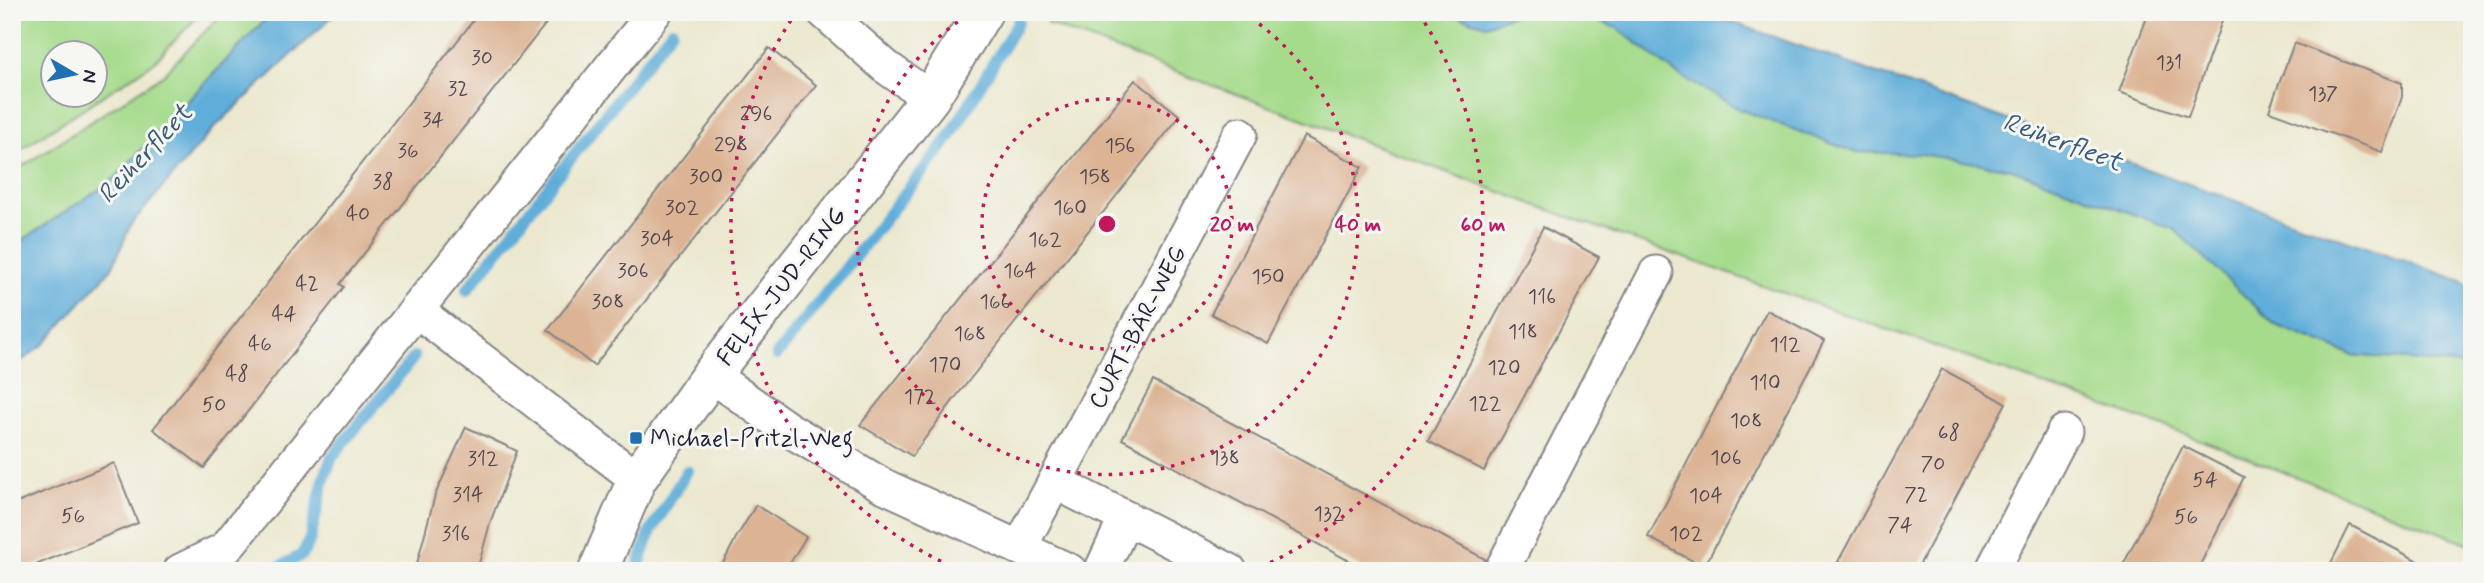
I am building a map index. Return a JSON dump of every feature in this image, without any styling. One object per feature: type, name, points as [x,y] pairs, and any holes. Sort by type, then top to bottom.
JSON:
[{"type":"street","points":[[180,571],[225,549],[655,12]]},
{"type":"street","points":[[824,12],[886,67],[930,97]]},
{"type":"street","name":"FELIX-JUD-RING","points":[[598,571],[637,479],[711,375],[930,97],[983,12]]},
{"type":"street","name":"CURT-BÄR-WEG","points":[[1020,547],[1240,134]]},
{"type":"street","points":[[1501,571],[1656,273]]},
{"type":"street","points":[[416,310],[637,479]]},
{"type":"street","points":[[711,375],[788,429],[882,485],[1070,571]]},
{"type":"street","points":[[1992,571],[2064,432]]},
{"type":"street","points":[[1055,482],[1230,571]]},
{"type":"street","points":[[1101,571],[1126,518]]},
{"type":"green space","points":[[12,12],[202,12],[153,63],[108,92],[108,38],[38,38],[38,108],[84,108],[12,155]]},
{"type":"green space","points":[[224,12],[272,12],[113,180],[12,247],[12,173],[163,75]]},
{"type":"green space","points":[[1052,12],[1444,12],[1486,25],[1520,12],[1573,12],[1617,28],[1675,73],[1854,152],[1920,153],[2012,169],[2175,229],[2275,325],[2352,355],[2472,366],[2472,545],[2198,439],[1546,209],[1047,24]]},
{"type":"water","name":"Reiherfleet","points":[[272,12],[337,12],[215,127],[131,224],[112,268],[44,344],[12,368],[12,247],[113,180]]},
{"type":"water","points":[[1445,12],[1520,12],[1486,25]]},
{"type":"water","name":"Reiherfleet","points":[[1573,12],[1704,12],[2462,281],[2472,287],[2472,366],[2352,355],[2275,325],[2174,229],[2012,169],[1920,154],[1854,152],[1741,110],[1675,73],[1617,28]]},
{"type":"building","points":[[480,12],[555,12],[340,284],[344,287],[204,468],[153,429]]},
{"type":"building","points":[[2149,12],[2225,12],[2188,117],[2119,92]]},
{"type":"building","points":[[2294,43],[2402,83],[2402,97],[2382,152],[2269,111]]},
{"type":"building","points":[[769,48],[816,85],[594,366],[548,330]]},
{"type":"building","points":[[1135,80],[1180,116],[955,398],[912,456],[860,425]]},
{"type":"building","points":[[1304,136],[1362,167],[1268,344],[1211,314]]},
{"type":"building","points":[[1543,227],[1599,257],[1484,471],[1428,441]]},
{"type":"building","points":[[1767,310],[1824,341],[1704,567],[1648,537]]},
{"type":"building","points":[[1942,369],[2006,403],[1916,571],[1833,571]]},
{"type":"building","points":[[1153,381],[1485,559],[1482,571],[1368,571],[1122,439]]},
{"type":"building","points":[[466,427],[517,451],[490,523],[477,571],[415,571],[435,495]]},
{"type":"building","points":[[2183,446],[2244,477],[2197,571],[2120,571]]},
{"type":"building","points":[[114,463],[138,523],[21,571],[12,571],[12,505]]},
{"type":"building","points":[[756,505],[806,537],[785,571],[719,571],[736,538]]},
{"type":"building","points":[[2350,525],[2437,571],[2327,571]]},
{"type":"waterway","points":[[777,355],[949,138],[1018,22]]},
{"type":"waterway","points":[[467,290],[672,30]]},
{"type":"waterway","points":[[278,568],[302,555],[310,539],[332,457],[414,357]]},
{"type":"waterway","points":[[637,571],[650,533],[687,471]]},
{"type":"place","name":"Michael-Pritzl-Weg","points":[[636,438]]}]
